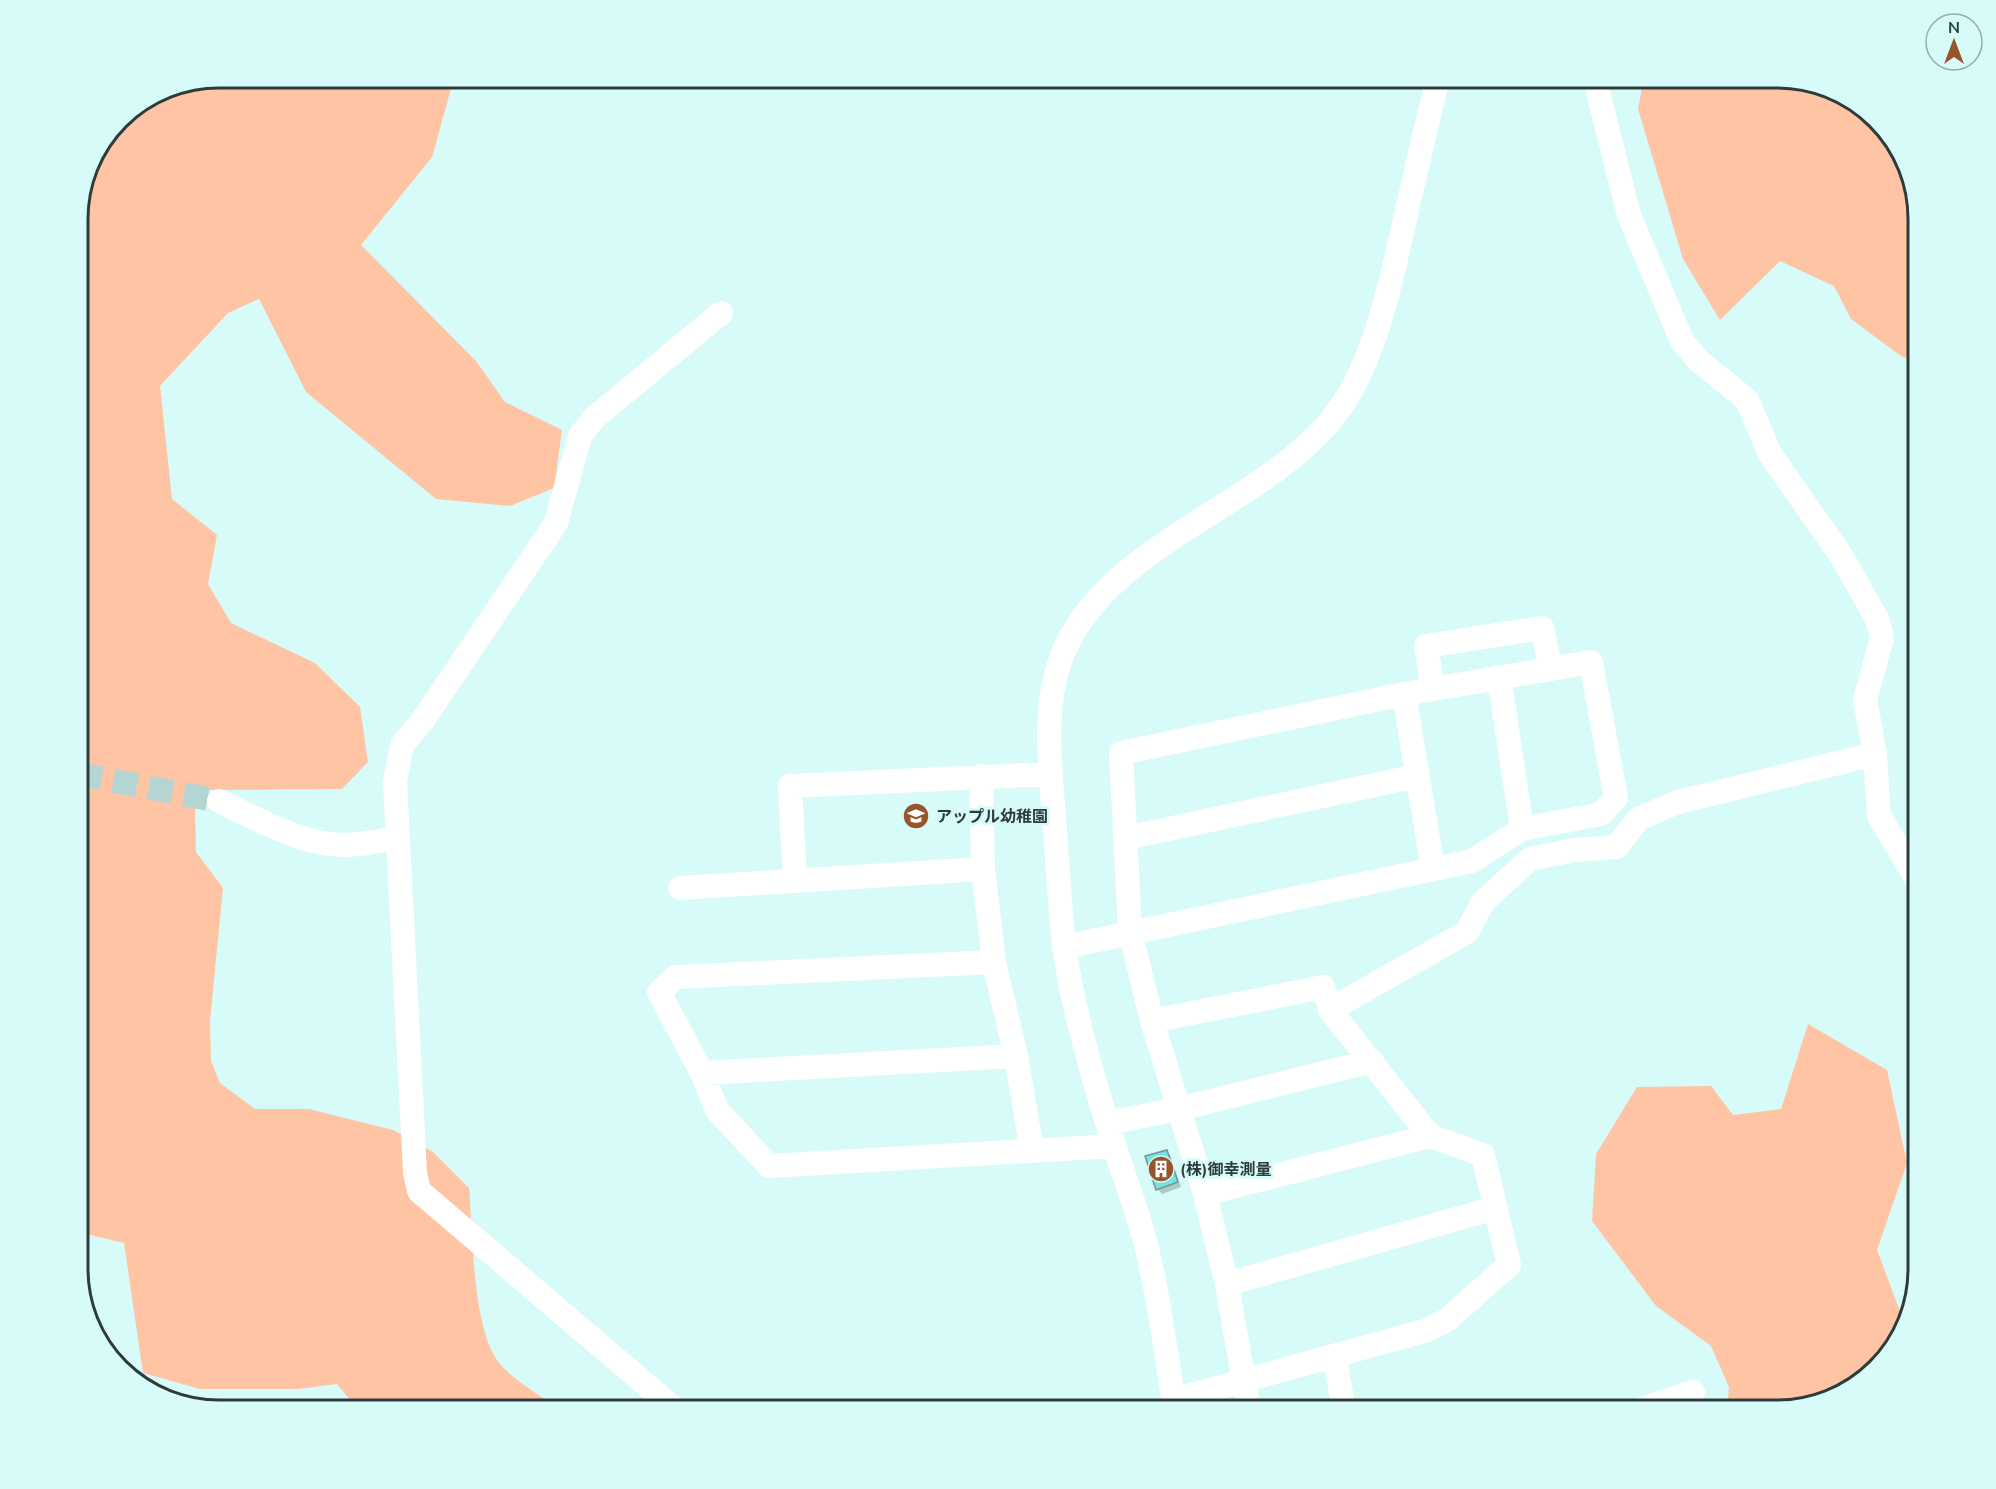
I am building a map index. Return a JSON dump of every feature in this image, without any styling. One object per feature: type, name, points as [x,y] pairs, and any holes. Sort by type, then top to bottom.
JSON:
[{"type":"street","points":[[1173,1400],[1145,1240],[1114,1146],[1085,1046],[1064,947],[1051,774],[1050,712],[1061,658],[1099,598],[1127,572],[1302,450],[1332,419],[1348,395],[1384,310],[1435,88]]},
{"type":"street","points":[[1598,88],[1629,215],[1682,340],[1698,360],[1747,400],[1770,454],[1842,557],[1877,619],[1882,638],[1865,700],[1875,754],[1879,816],[1908,864]]},
{"type":"street","points":[[664,1400],[419,1191],[415,1173],[395,782],[402,745],[423,720],[556,523],[580,436],[594,418],[721,313]]},
{"type":"street","points":[[1433,688],[1426,646],[1542,628],[1551,669]]},
{"type":"street","points":[[1064,947],[1131,931],[1472,861],[1522,828],[1601,814],[1616,798],[1591,662],[1433,688],[1121,753],[1131,931],[1152,1021],[1205,1194],[1227,1284],[1248,1400]]},
{"type":"street","points":[[1499,677],[1522,828]]},
{"type":"street","points":[[1404,694],[1433,869]]},
{"type":"street","points":[[1330,1010],[1467,932],[1483,902],[1530,859],[1575,850],[1617,847],[1638,819],[1678,802],[1875,754]]},
{"type":"street","points":[[795,881],[790,786],[1051,774]]},
{"type":"street","points":[[981,776],[983,869],[994,962],[1016,1056],[1032,1151]]},
{"type":"street","points":[[1126,838],[1417,776]]},
{"type":"street","points":[[219,801],[292,833],[324,843],[347,845],[398,838]]},
{"type":"street","points":[[680,888],[983,869]]},
{"type":"street","points":[[994,962],[676,977],[659,992],[702,1073],[717,1110],[769,1166],[1114,1146]]},
{"type":"street","points":[[1152,1021],[1323,987],[1330,1010],[1430,1136],[1483,1155],[1509,1265],[1448,1320],[1428,1330],[1335,1358],[1245,1380],[1190,1400]]},
{"type":"street","points":[[702,1073],[1016,1056]]},
{"type":"street","points":[[1107,1123],[1179,1109],[1372,1061]]},
{"type":"street","points":[[1205,1194],[1430,1136]]},
{"type":"street","points":[[1227,1284],[1495,1208]]},
{"type":"street","points":[[1335,1358],[1342,1400]]},
{"type":"street","points":[[1669,1400],[1693,1392]]},
{"type":"shaded area","points":[[220,88],[451,88],[432,157],[361,245],[476,361],[505,402],[562,430],[554,488],[510,506],[436,499],[306,392],[259,299],[228,313],[160,386],[172,499],[217,535],[208,584],[231,623],[315,663],[360,707],[368,762],[342,789],[209,790],[195,804],[196,852],[223,888],[210,1021],[211,1061],[220,1083],[255,1109],[309,1109],[393,1130],[433,1152],[469,1188],[478,1301],[489,1344],[502,1367],[546,1400],[350,1400],[337,1384],[298,1389],[200,1389],[143,1373],[124,1243],[89,1235],[89,211],[93,186],[98,169],[121,133],[154,106],[178,95]]},
{"type":"shaded area","points":[[1642,88],[1776,88],[1827,98],[1842,106],[1869,127],[1894,162],[1901,178],[1906,203],[1908,359],[1851,319],[1834,286],[1780,261],[1720,320],[1683,259],[1638,109]]},
{"type":"shaded area","points":[[1808,1024],[1887,1070],[1907,1163],[1877,1250],[1900,1313],[1890,1335],[1869,1362],[1842,1383],[1827,1391],[1793,1399],[1728,1400],[1729,1387],[1711,1346],[1656,1306],[1592,1221],[1596,1154],[1637,1087],[1711,1086],[1733,1115],[1781,1109]]},
{"type":"building","name":"(株)御幸測量","points":[[1167,1150],[1178,1182],[1156,1190],[1145,1156]]},
{"type":"tunnel","points":[[89,776],[219,801]]},
{"type":"place","name":"アップル幼稚園","points":[[916,816]]},
{"type":"place","name":"(株)御幸測量","points":[[1161,1169]]}]
